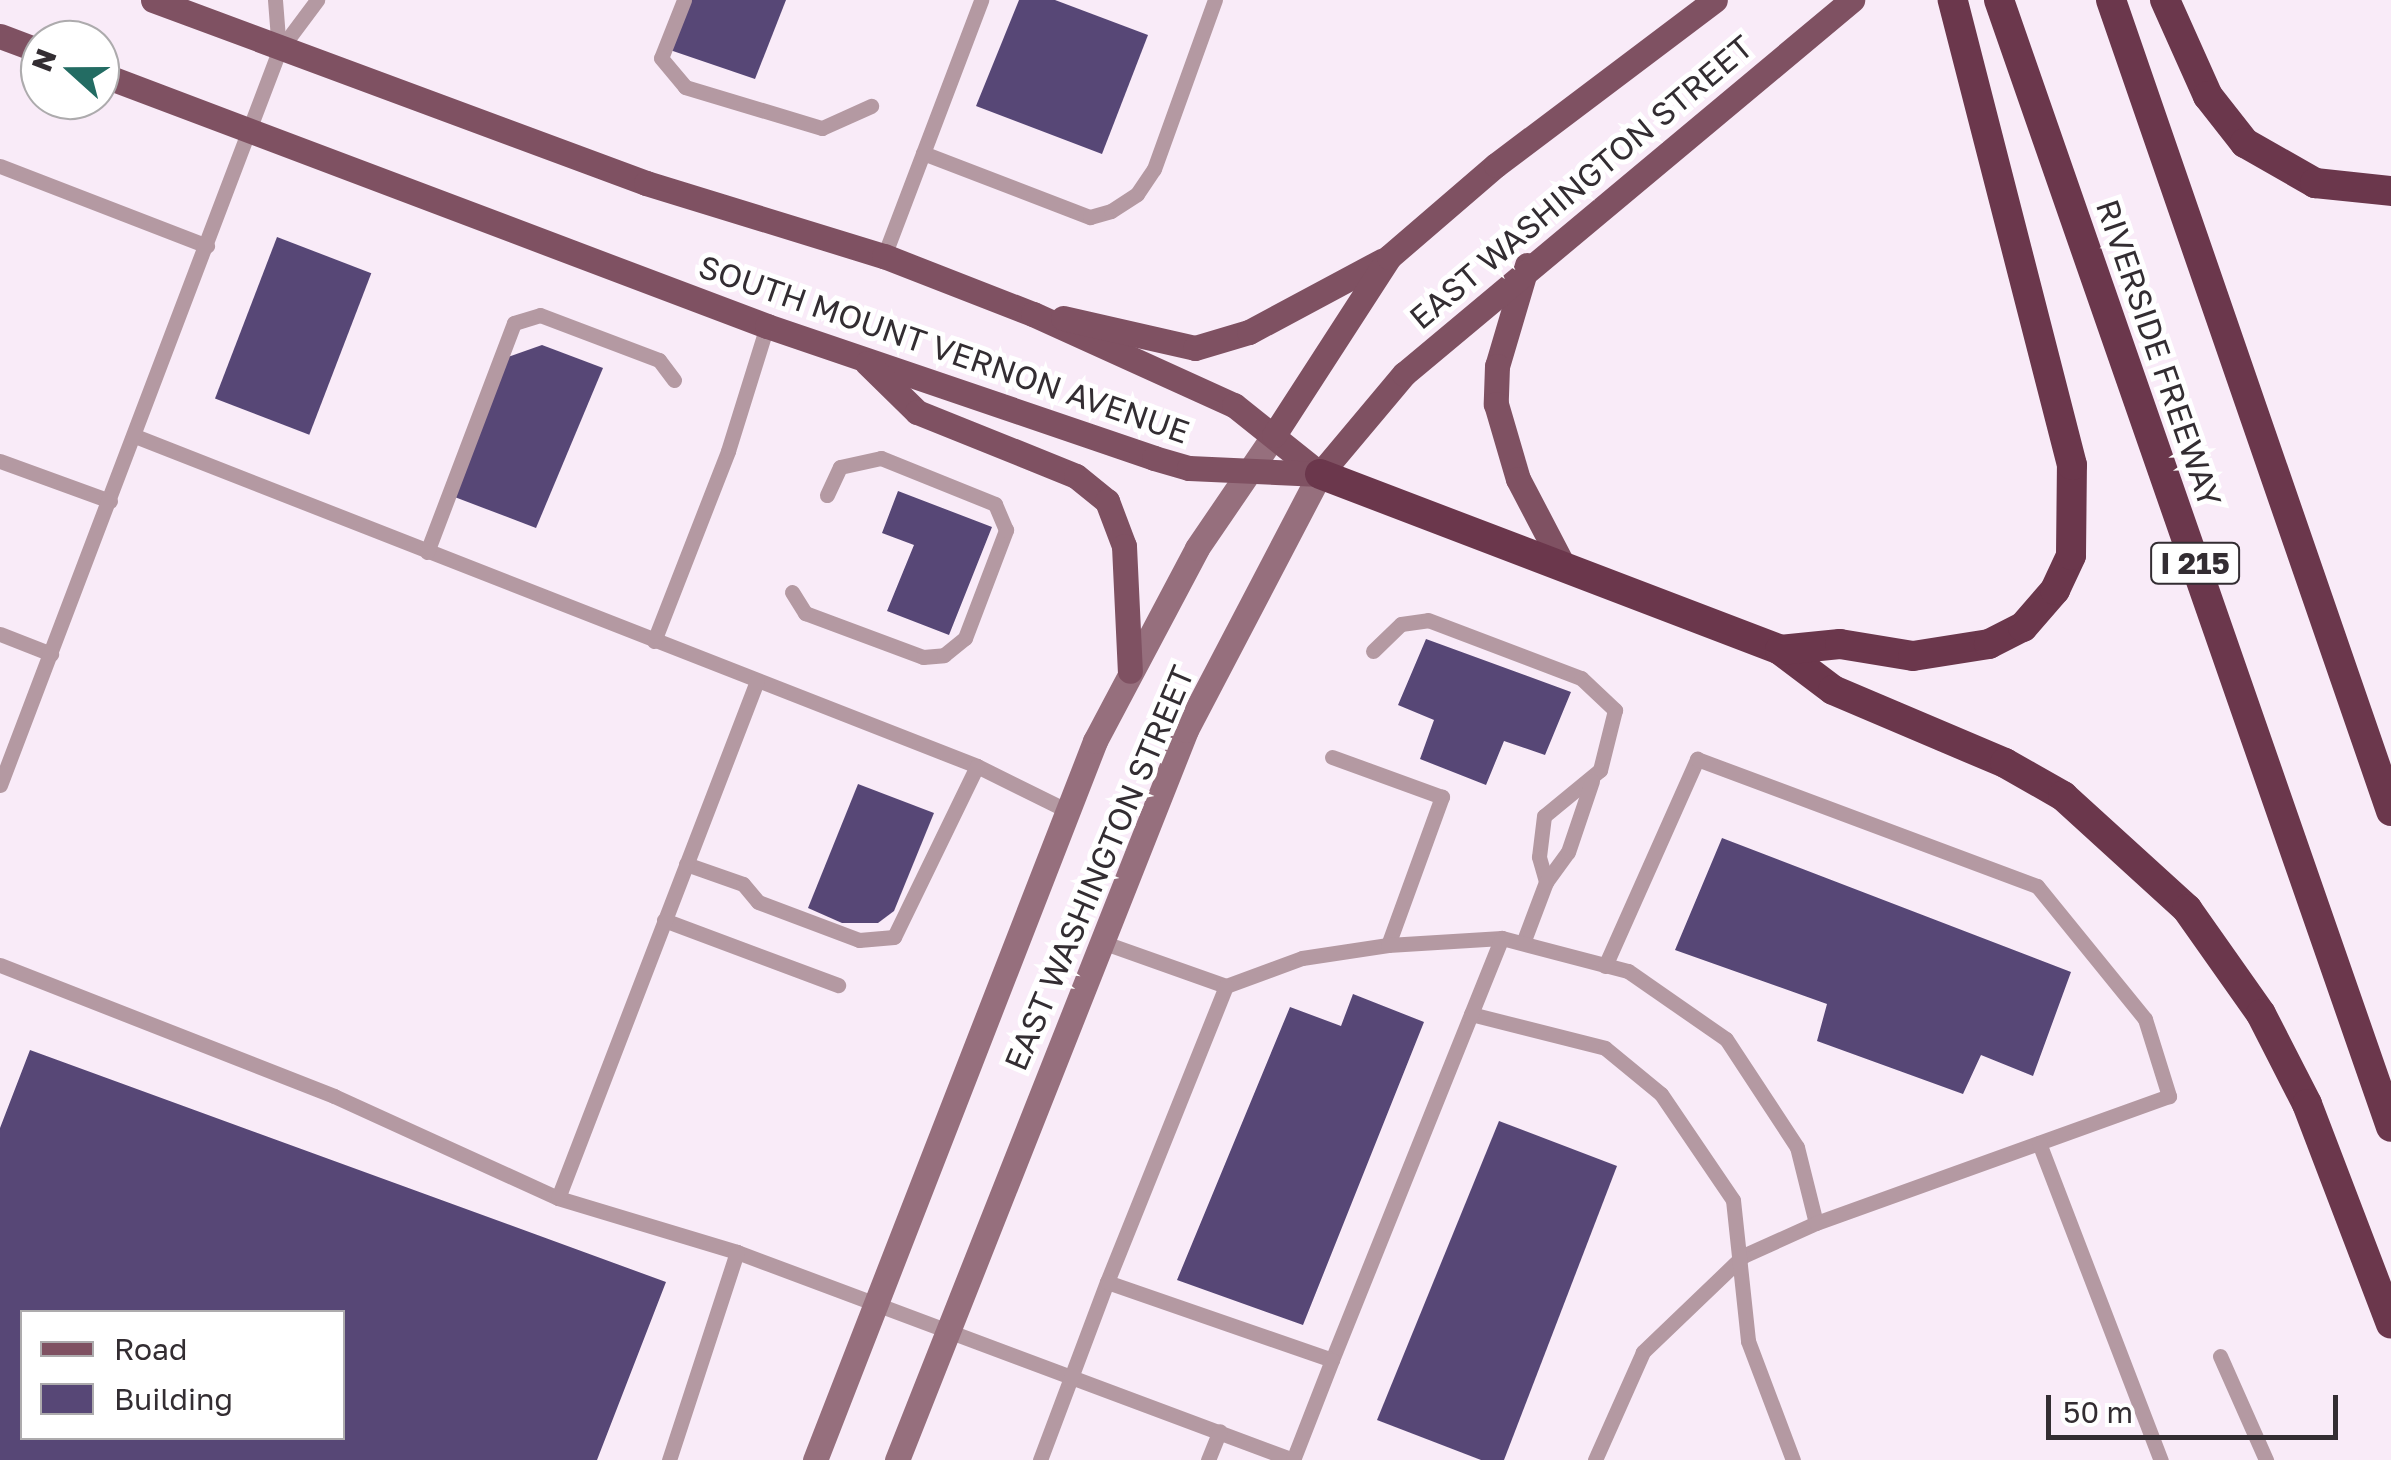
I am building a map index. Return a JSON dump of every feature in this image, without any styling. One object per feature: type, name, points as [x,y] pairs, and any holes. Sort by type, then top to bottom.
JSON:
[{"type":"highway","points":[[1780,650],[1840,644],[1913,656],[1989,644],[2024,627],[2055,590],[2071,555],[2072,466],[1953,0]]},
{"type":"highway","name":"RIVERSIDE FREEWAY","points":[[1999,0],[2391,1127]]},
{"type":"highway","points":[[2111,0],[2391,811]]},
{"type":"highway","points":[[2165,0],[2208,96],[2244,143],[2314,184],[2391,190]]},
{"type":"highway","points":[[1320,474],[1780,650],[1834,690],[2005,763],[2064,796],[2186,909],[2262,1014],[2307,1104],[2391,1324]]},
{"type":"main road","name":"SOUTH MOUNT VERNON AVENUE","points":[[153,0],[279,51],[646,182],[884,256],[1033,314],[1234,404],[1320,474]]},
{"type":"main road","name":"EAST WASHINGTON STREET","points":[[816,1460],[1068,811],[1130,671],[1197,548],[1389,257],[1496,165],[1715,0]]},
{"type":"main road","name":"EAST WASHINGTON STREET","points":[[897,1460],[1099,941],[1186,730],[1320,474],[1404,374],[1526,265],[1852,0]]},
{"type":"main road","name":"SOUTH MOUNT VERNON AVENUE","points":[[120,81],[767,326],[1154,458],[1249,472],[1320,474]]},
{"type":"main road","points":[[1033,314],[1195,348],[1249,332],[1389,257]]},
{"type":"main road","points":[[1526,265],[1498,366],[1496,404],[1518,479],[1563,565]]},
{"type":"main road","points":[[860,356],[917,412],[1076,476],[1107,500],[1124,546],[1130,671]]},
{"type":"lane","points":[[274,0],[279,51]]},
{"type":"lane","points":[[0,786],[279,51],[317,0]]},
{"type":"lane","points":[[684,0],[660,58],[685,86],[822,128],[871,106]]},
{"type":"lane","points":[[884,256],[982,0]]},
{"type":"lane","points":[[923,153],[1090,217],[1112,211],[1138,194],[1154,169],[1216,0]]},
{"type":"lane","points":[[0,166],[208,246]]},
{"type":"lane","points":[[427,552],[514,323],[540,315],[659,360],[674,380]]},
{"type":"lane","points":[[654,642],[728,451],[767,326]]},
{"type":"lane","points":[[135,436],[977,766],[1068,811]]},
{"type":"lane","points":[[792,592],[805,613],[841,628],[923,658],[944,655],[965,638],[1006,530],[996,504],[881,458],[840,467],[827,495]]},
{"type":"lane","points":[[0,461],[110,502]]},
{"type":"lane","points":[[1373,650],[1414,617],[1596,687],[1615,710],[1614,729],[1568,852],[1546,882],[1523,943]]},
{"type":"lane","points":[[0,634],[51,654]]},
{"type":"lane","points":[[558,1198],[756,682]]},
{"type":"lane","points":[[1332,757],[1442,797],[1388,945]]},
{"type":"lane","points":[[1595,1460],[1643,1352],[1742,1256],[1816,1223],[2169,1096],[2145,1019],[2036,886],[1697,759],[1606,966]]},
{"type":"lane","points":[[686,864],[744,884],[758,902],[859,940],[894,937],[977,766]]},
{"type":"lane","points":[[1546,882],[1540,857],[1544,816],[1554,802],[1592,781]]},
{"type":"lane","points":[[664,920],[838,985]]},
{"type":"lane","points":[[1099,941],[1226,986],[1302,958],[1388,945],[1502,938],[1628,971],[1726,1038],[1797,1148],[1816,1223]]},
{"type":"lane","points":[[2,970],[334,1096],[558,1198],[737,1252],[878,1302],[1293,1460],[1502,938]]},
{"type":"lane","points":[[1040,1460],[1226,986]]},
{"type":"lane","points":[[1471,1014],[1605,1048],[1661,1094],[1734,1200],[1748,1340],[1793,1460]]},
{"type":"lane","points":[[2038,1143],[2160,1460]]},
{"type":"lane","points":[[669,1460],[737,1252]]},
{"type":"lane","points":[[1107,1282],[1332,1360]]},
{"type":"lane","points":[[2220,1356],[2266,1460]]},
{"type":"lane","points":[[1208,1460],[1220,1431]]},
{"type":"building","points":[[687,0],[786,0],[755,79],[667,49]]},
{"type":"building","points":[[1019,0],[1055,0],[1148,35],[1102,154],[976,106]]},
{"type":"building","points":[[277,237],[371,273],[309,435],[215,399]]},
{"type":"building","points":[[542,345],[603,368],[536,528],[452,496],[505,358]]},
{"type":"building","points":[[898,491],[992,527],[949,635],[887,611],[914,545],[882,533]]},
{"type":"building","points":[[1426,639],[1571,692],[1545,755],[1504,741],[1486,785],[1420,759],[1434,720],[1398,705]]},
{"type":"building","points":[[858,784],[934,813],[894,911],[878,923],[842,923],[808,908]]},
{"type":"building","points":[[1722,838],[2071,972],[2033,1076],[1981,1055],[1963,1094],[1817,1041],[1827,1004],[1675,950]]},
{"type":"building","points":[[1353,994],[1424,1022],[1303,1325],[1177,1280],[1290,1007],[1341,1026]]},
{"type":"building","points":[[30,1050],[666,1282],[597,1460],[0,1460],[0,1128]]},
{"type":"building","points":[[1499,1121],[1617,1166],[1504,1460],[1481,1460],[1377,1420]]}]
